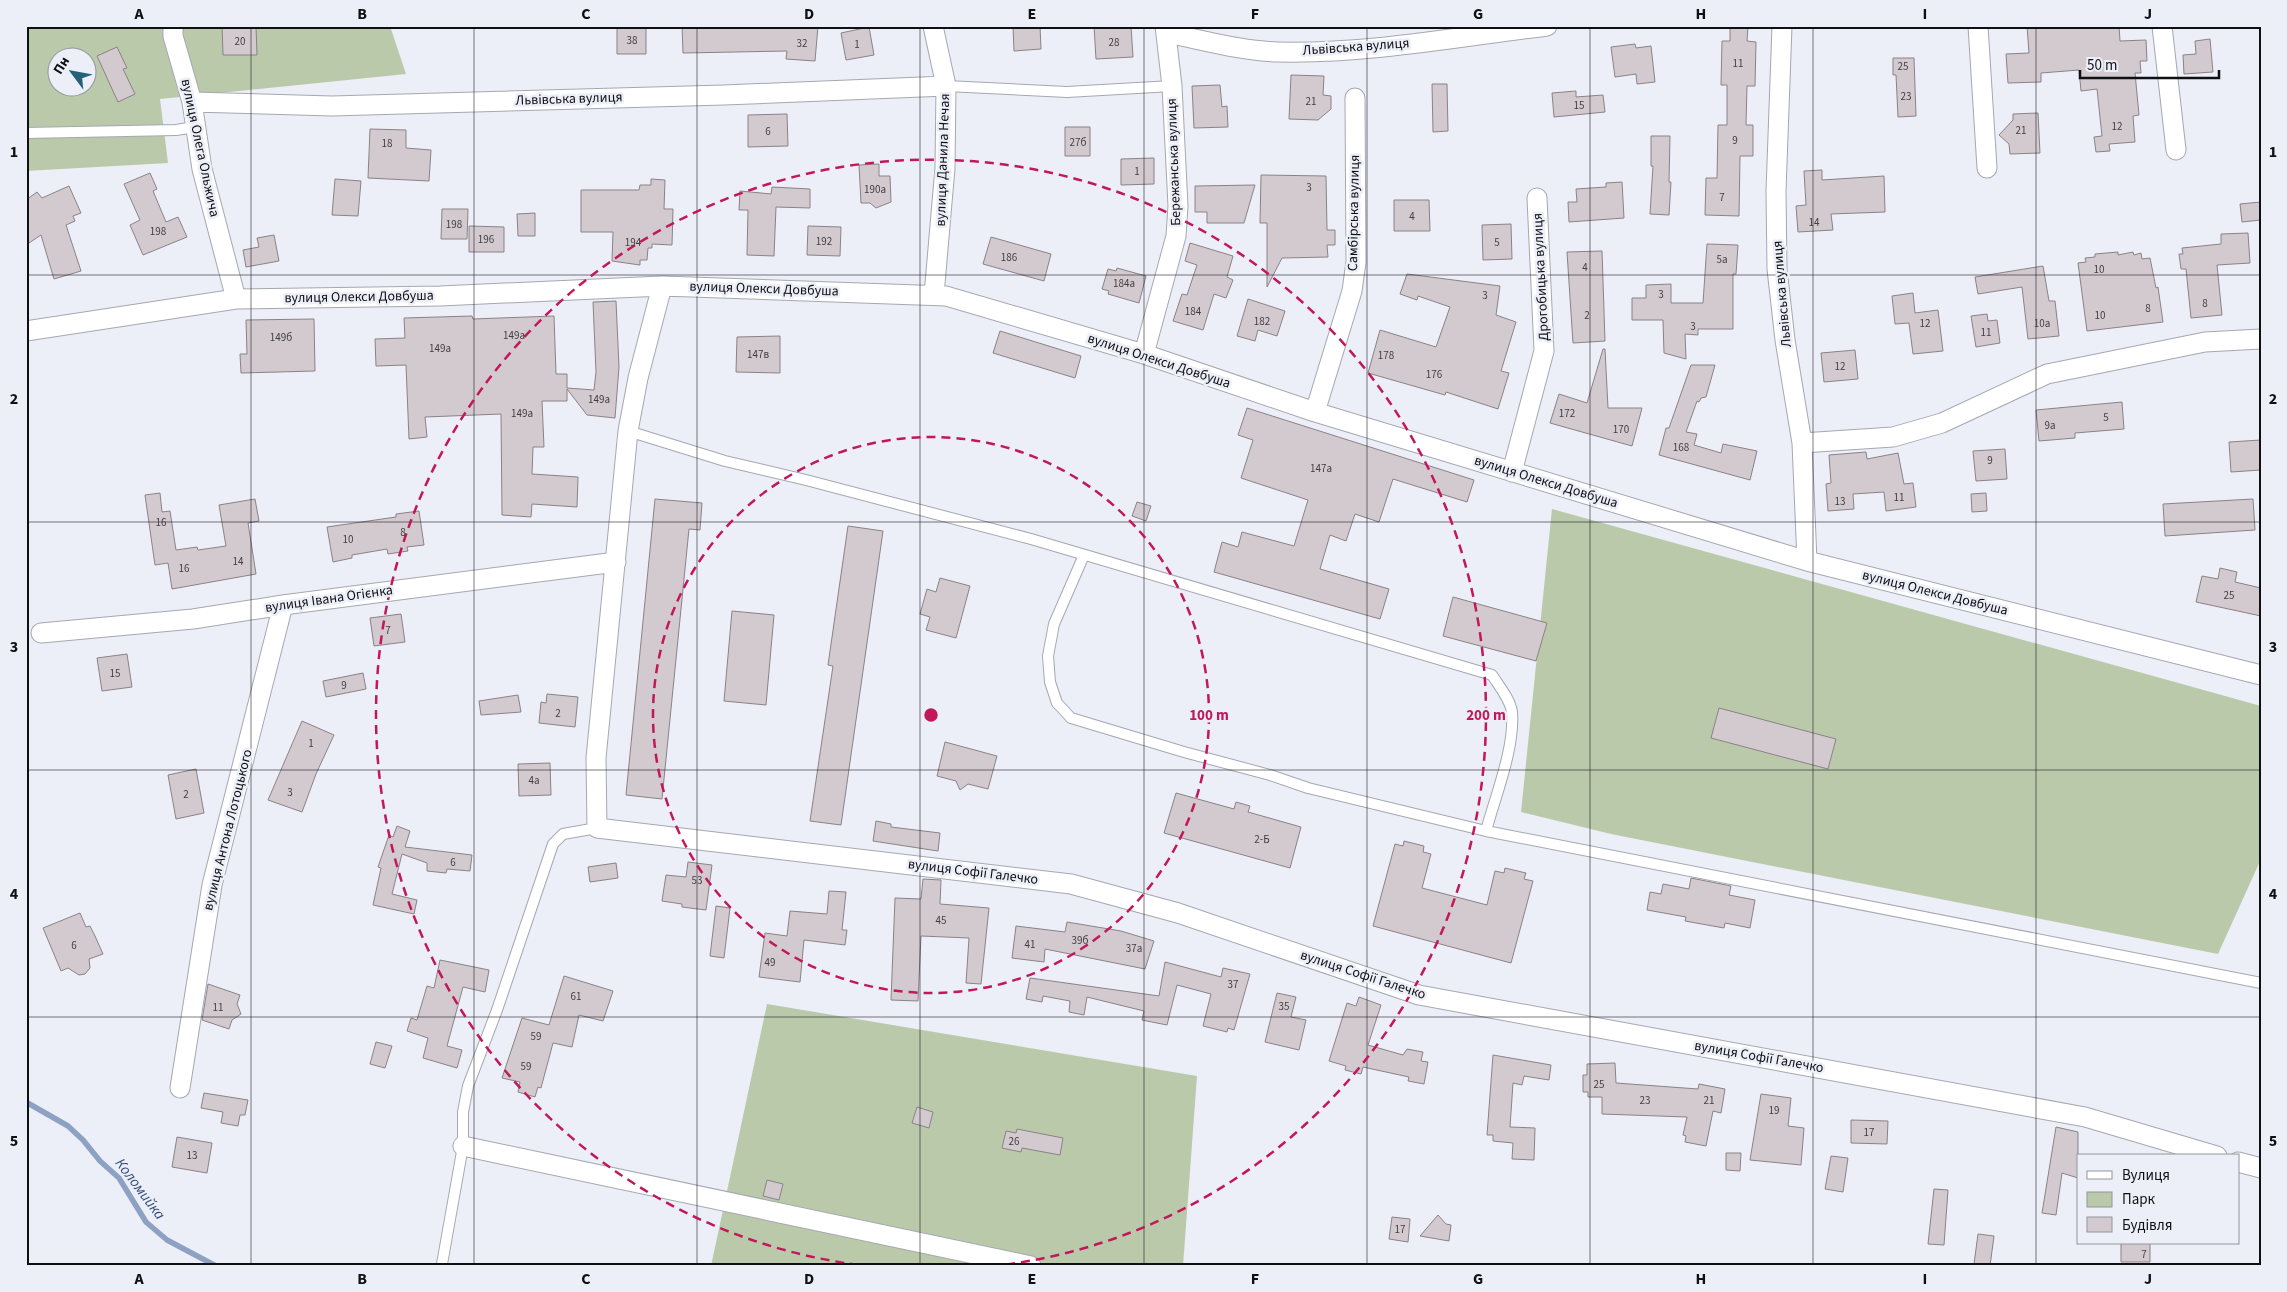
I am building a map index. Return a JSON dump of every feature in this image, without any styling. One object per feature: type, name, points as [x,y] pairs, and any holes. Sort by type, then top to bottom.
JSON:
[{"type":"street","name":"вулиця Олега Ольжича","points":[[173,26],[173,36],[192,102],[202,169],[236,298]]},
{"type":"street","name":"вулиця Данила Нечая","points":[[933,26],[946,86],[945,168],[934,295]]},
{"type":"street","name":"Львівська вулиця","points":[[1166,30],[1256,50],[1278,52],[1364,48],[1547,26]]},
{"type":"street","name":"Львівська вулиця","points":[[1782,26],[1776,191],[1777,269],[1785,340],[1802,443],[1807,561]]},
{"type":"street","points":[[1978,26],[1987,168]]},
{"type":"street","points":[[2162,26],[2176,150]]},
{"type":"street","name":"Бережанська вулиця","points":[[1144,354],[1176,236],[1178,206],[1172,86],[1166,30]]},
{"type":"street","name":"Львівська вулиця","points":[[192,102],[332,106],[724,95],[946,86]]},
{"type":"street","name":"Самбірська вулиця","points":[[1315,412],[1352,291],[1354,271],[1355,98]]},
{"type":"street","name":"Дрогобицька вулиця","points":[[1512,472],[1544,352],[1537,198]]},
{"type":"street","points":[[597,828],[596,758],[628,431],[638,378],[662,286]]},
{"type":"street","name":"вулиця Олекси Довбуша","points":[[26,331],[236,298],[440,296],[662,286],[934,295],[961,300],[1144,354],[1315,412],[1807,561],[2261,675]]},
{"type":"street","points":[[1802,443],[1893,437],[1942,424],[2047,374],[2194,344],[2261,339]]},
{"type":"street","name":"вулиця Івана Огієнка","points":[[41,633],[192,619],[283,605],[616,562]]},
{"type":"street","name":"вулиця Антона Лотоцького","points":[[180,1088],[212,885],[283,605]]},
{"type":"street","name":"вулиця Софії Галечко","points":[[597,828],[1071,884],[1178,913],[1419,995],[2085,1117],[2210,1154]]},
{"type":"street","points":[[463,1146],[1031,1266]]},
{"type":"street","points":[[2240,1163],[2261,1168]]},
{"type":"lane","points":[[946,86],[1067,92],[1172,86]]},
{"type":"lane","points":[[26,134],[176,130],[189,128],[195,122]]},
{"type":"lane","points":[[628,431],[725,461],[806,480],[1031,539],[1492,675],[1506,697],[1512,711],[1505,763],[1486,831]]},
{"type":"lane","points":[[1084,555],[1054,624],[1048,656],[1050,682],[1057,703],[1071,718],[1184,752],[1270,775],[1308,788],[1486,831],[2261,983]]},
{"type":"lane","points":[[442,1264],[463,1146],[462,1112],[468,1086],[497,1010],[553,844],[563,834],[597,828]]},
{"type":"green space","points":[[26,26],[390,26],[406,74],[160,99],[168,163],[26,171]]},
{"type":"green space","points":[[1552,509],[2261,706],[2261,859],[2218,954],[1611,834],[1521,812]]},
{"type":"green space","points":[[767,1004],[1197,1076],[1183,1266],[711,1266]]},
{"type":"building","points":[[222,26],[256,26],[257,55],[223,55]]},
{"type":"building","points":[[617,26],[646,26],[646,54],[617,54]]},
{"type":"building","points":[[682,26],[818,26],[815,61],[786,59],[787,51],[683,53]]},
{"type":"building","points":[[1013,26],[1040,26],[1041,49],[1014,51]]},
{"type":"building","points":[[1094,26],[1131,26],[1133,57],[1096,59]]},
{"type":"building","points":[[1730,26],[1748,27],[1747,41],[1756,42],[1755,86],[1747,86],[1746,125],[1753,125],[1753,156],[1740,156],[1739,216],[1705,215],[1706,178],[1717,178],[1718,125],[1727,125],[1727,85],[1721,85],[1722,41],[1730,41]]},
{"type":"building","points":[[2027,26],[2119,26],[2120,41],[2146,40],[2147,61],[2140,61],[2141,73],[2135,73],[2139,115],[2133,116],[2135,142],[2109,144],[2110,151],[2096,152],[2094,137],[2102,136],[2097,89],[2081,91],[2079,70],[2041,73],[2041,82],[2008,83],[2006,54],[2029,53]]},
{"type":"building","points":[[869,27],[874,55],[846,60],[841,33]]},
{"type":"building","points":[[2210,39],[2213,72],[2184,74],[2183,55],[2196,54],[2195,41]]},
{"type":"building","points":[[1635,44],[1636,48],[1651,46],[1655,82],[1637,84],[1636,74],[1615,77],[1611,47]]},
{"type":"building","points":[[117,47],[127,68],[123,69],[135,94],[118,102],[98,56]]},
{"type":"building","points":[[1893,58],[1914,58],[1916,116],[1898,117],[1896,75],[1893,75]]},
{"type":"building","points":[[1291,75],[1324,76],[1323,95],[1331,96],[1331,109],[1318,120],[1289,119]]},
{"type":"building","points":[[1432,84],[1447,84],[1448,131],[1433,132]]},
{"type":"building","points":[[1220,85],[1222,107],[1227,106],[1228,127],[1194,128],[1192,86]]},
{"type":"building","points":[[1576,91],[1576,97],[1603,95],[1605,112],[1554,117],[1552,93]]},
{"type":"building","points":[[2038,113],[2040,153],[2010,154],[2009,144],[1999,135],[2013,120],[2013,114]]},
{"type":"building","points":[[787,114],[788,146],[748,147],[748,115]]},
{"type":"building","points":[[1065,127],[1090,127],[1090,156],[1065,156]]},
{"type":"building","points":[[370,129],[406,130],[406,148],[431,150],[429,181],[368,178]]},
{"type":"building","points":[[1651,136],[1670,136],[1669,182],[1671,182],[1669,215],[1650,214],[1653,166],[1651,166]]},
{"type":"building","points":[[1154,158],[1154,184],[1121,185],[1121,159]]},
{"type":"building","points":[[879,164],[879,176],[890,176],[891,202],[876,208],[870,203],[861,203],[859,165]]},
{"type":"building","points":[[1822,170],[1822,180],[1884,176],[1885,212],[1831,214],[1833,230],[1798,232],[1796,206],[1806,205],[1804,171]]},
{"type":"building","points":[[150,173],[157,189],[153,191],[166,222],[178,217],[187,237],[143,255],[130,225],[140,220],[124,184]]},
{"type":"building","points":[[1261,175],[1326,176],[1327,230],[1335,230],[1335,245],[1327,245],[1328,257],[1282,258],[1267,287],[1267,223],[1260,223]]},
{"type":"building","points":[[335,179],[361,181],[358,216],[332,215]]},
{"type":"building","points":[[651,179],[665,180],[664,209],[673,209],[672,245],[652,244],[652,248],[648,248],[647,260],[640,260],[640,265],[612,261],[613,232],[581,232],[581,190],[639,190],[640,185],[651,185]]},
{"type":"building","points":[[1622,182],[1624,218],[1569,222],[1568,202],[1577,202],[1576,189],[1606,187],[1606,183]]},
{"type":"building","points":[[1255,185],[1244,223],[1207,223],[1207,212],[1195,212],[1195,186]]},
{"type":"building","points":[[69,186],[81,213],[73,216],[75,221],[66,225],[81,271],[54,279],[41,235],[26,245],[26,200],[37,192],[42,198]]},
{"type":"building","points":[[772,187],[810,189],[810,208],[776,207],[774,256],[747,255],[748,210],[739,210],[740,191],[771,194]]},
{"type":"building","points":[[1394,200],[1429,200],[1430,231],[1394,231]]},
{"type":"building","points":[[2261,202],[2261,220],[2242,222],[2240,204]]},
{"type":"building","points":[[442,209],[468,209],[467,239],[441,239]]},
{"type":"building","points":[[535,213],[535,236],[518,236],[517,214]]},
{"type":"building","points":[[1511,224],[1512,259],[1483,260],[1482,225]]},
{"type":"building","points":[[469,226],[504,227],[504,252],[469,252]]},
{"type":"building","points":[[808,226],[841,227],[840,256],[807,255]]},
{"type":"building","points":[[2248,233],[2250,263],[2217,265],[2222,315],[2191,318],[2186,269],[2181,269],[2179,254],[2183,254],[2182,248],[2221,244],[2221,234]]},
{"type":"building","points":[[274,235],[279,261],[246,267],[243,250],[259,247],[257,238]]},
{"type":"building","points":[[991,237],[1051,254],[1044,281],[983,264]]},
{"type":"building","points":[[1190,243],[1233,256],[1227,277],[1233,280],[1226,298],[1214,294],[1203,330],[1173,321],[1182,294],[1187,295],[1197,265],[1185,261]]},
{"type":"building","points":[[1707,244],[1738,245],[1736,274],[1733,274],[1733,329],[1698,329],[1698,335],[1685,334],[1686,359],[1664,353],[1663,320],[1632,320],[1632,298],[1646,298],[1646,285],[1671,284],[1671,303],[1703,303]]},
{"type":"building","points":[[1602,251],[1605,341],[1573,343],[1567,252]]},
{"type":"building","points":[[2118,252],[2118,255],[2133,252],[2134,255],[2141,253],[2142,259],[2150,258],[2156,288],[2158,287],[2163,322],[2087,331],[2078,263],[2086,262],[2085,258],[2095,257],[2095,254]]},
{"type":"building","points":[[2043,266],[2049,301],[2055,301],[2059,336],[2028,339],[2022,287],[1978,294],[1975,277]]},
{"type":"building","points":[[1117,268],[1146,276],[1139,303],[1108,294],[1109,291],[1102,289],[1108,269],[1116,271]]},
{"type":"building","points":[[1407,274],[1500,286],[1496,315],[1516,322],[1501,371],[1509,373],[1498,409],[1446,392],[1445,395],[1368,373],[1380,330],[1436,347],[1450,307],[1418,296],[1417,300],[1400,294]]},
{"type":"building","points":[[1913,293],[1915,313],[1938,310],[1943,351],[1913,354],[1909,323],[1895,324],[1892,296]]},
{"type":"building","points":[[1248,299],[1285,311],[1277,336],[1258,330],[1255,341],[1237,336]]},
{"type":"building","points":[[616,301],[619,367],[615,418],[587,415],[567,389],[567,401],[542,401],[544,447],[533,447],[532,474],[578,477],[577,507],[532,504],[531,517],[502,515],[501,414],[425,417],[427,437],[409,439],[406,365],[376,366],[375,339],[405,338],[404,318],[472,316],[473,319],[554,316],[556,374],[567,374],[567,388],[594,390],[596,372],[593,302]]},
{"type":"building","points":[[1987,314],[1988,321],[1997,320],[2000,343],[1976,347],[1971,316]]},
{"type":"building","points":[[314,319],[315,371],[241,373],[240,354],[247,354],[246,320]]},
{"type":"building","points":[[1000,331],[1081,356],[1075,378],[993,353]]},
{"type":"building","points":[[780,336],[780,373],[736,372],[737,337]]},
{"type":"building","points":[[1603,349],[1605,349],[1608,408],[1642,408],[1632,446],[1550,423],[1559,394],[1587,403]]},
{"type":"building","points":[[1855,350],[1858,379],[1824,382],[1821,353]]},
{"type":"building","points":[[1691,365],[1715,365],[1706,397],[1701,398],[1699,402],[1697,401],[1686,432],[1697,434],[1694,445],[1721,453],[1723,444],[1757,451],[1750,480],[1659,455],[1666,428],[1669,428]]},
{"type":"building","points":[[2122,402],[2124,429],[2075,433],[2075,438],[2039,441],[2036,410]]},
{"type":"building","points":[[1247,408],[1474,480],[1467,502],[1393,479],[1379,522],[1355,514],[1346,541],[1330,535],[1320,569],[1389,589],[1380,619],[1214,572],[1222,542],[1238,547],[1242,532],[1294,546],[1308,500],[1241,478],[1253,440],[1238,435]]},
{"type":"building","points":[[2261,440],[2261,470],[2231,472],[2229,442]]},
{"type":"building","points":[[2005,449],[2007,479],[1976,481],[1973,451]]},
{"type":"building","points":[[1866,452],[1867,459],[1898,453],[1904,484],[1913,483],[1916,507],[1886,511],[1884,492],[1853,494],[1854,509],[1828,511],[1826,484],[1831,483],[1829,455]]},
{"type":"building","points":[[160,493],[162,512],[170,511],[176,550],[197,547],[198,550],[226,546],[219,505],[255,499],[259,521],[248,523],[256,574],[172,589],[168,563],[155,565],[145,495]]},
{"type":"building","points":[[1986,493],[1987,511],[1972,512],[1971,494]]},
{"type":"building","points":[[655,499],[702,503],[700,530],[689,529],[662,799],[626,795]]},
{"type":"building","points":[[2253,499],[2255,530],[2165,536],[2163,504]]},
{"type":"building","points":[[1137,502],[1151,506],[1146,521],[1132,516]]},
{"type":"building","points":[[419,511],[424,545],[407,547],[408,551],[388,554],[387,549],[352,555],[352,558],[333,562],[327,527],[396,517],[396,514]]},
{"type":"building","points":[[848,526],[883,531],[841,825],[810,821],[833,666],[828,665]]},
{"type":"building","points":[[2220,568],[2237,572],[2235,582],[2261,588],[2261,616],[2196,602],[2202,576],[2218,579]]},
{"type":"building","points":[[940,578],[970,586],[956,638],[926,630],[930,617],[920,614],[927,589],[936,592]]},
{"type":"building","points":[[1453,597],[1547,623],[1536,661],[1443,636]]},
{"type":"building","points":[[732,611],[774,615],[766,705],[724,701]]},
{"type":"building","points":[[401,614],[405,642],[374,646],[370,618]]},
{"type":"building","points":[[127,654],[132,687],[102,691],[97,658]]},
{"type":"building","points":[[363,673],[366,689],[326,697],[323,681]]},
{"type":"building","points":[[547,694],[578,697],[575,727],[539,723],[541,702],[546,703]]},
{"type":"building","points":[[518,695],[521,712],[481,715],[479,701]]},
{"type":"building","points":[[1719,708],[1836,739],[1828,769],[1711,738]]},
{"type":"building","points":[[302,721],[334,735],[316,774],[302,812],[268,800]]},
{"type":"building","points":[[945,742],[997,756],[988,789],[968,784],[960,790],[956,781],[937,776]]},
{"type":"building","points":[[550,763],[551,795],[519,796],[518,764]]},
{"type":"building","points":[[196,769],[204,813],[176,819],[168,775]]},
{"type":"building","points":[[1176,793],[1234,809],[1236,802],[1250,806],[1248,812],[1301,827],[1290,868],[1164,833]]},
{"type":"building","points":[[876,821],[891,824],[891,827],[940,833],[938,851],[873,841]]},
{"type":"building","points":[[397,826],[410,831],[405,847],[472,855],[470,871],[447,869],[446,873],[427,871],[427,863],[402,854],[392,894],[417,900],[414,914],[373,905],[381,868],[378,867],[389,835],[393,837]]},
{"type":"building","points":[[1404,841],[1424,846],[1423,852],[1431,854],[1422,888],[1487,905],[1495,871],[1504,873],[1505,868],[1526,873],[1524,879],[1533,881],[1511,963],[1373,926],[1395,844],[1403,846]]},
{"type":"building","points":[[688,862],[712,865],[706,910],[682,907],[682,904],[662,901],[666,875],[686,877]]},
{"type":"building","points":[[616,863],[618,878],[590,882],[588,867]]},
{"type":"building","points":[[1691,878],[1731,886],[1729,895],[1755,900],[1750,928],[1725,923],[1724,928],[1685,921],[1686,917],[1647,910],[1650,892],[1661,894],[1663,884],[1689,889]]},
{"type":"building","points":[[923,879],[941,880],[940,904],[989,908],[981,984],[966,983],[969,938],[921,936],[918,1001],[891,1000],[895,898],[921,899]]},
{"type":"building","points":[[829,891],[846,892],[842,930],[847,930],[845,945],[804,940],[800,982],[759,977],[765,933],[787,936],[790,911],[827,914]]},
{"type":"building","points":[[716,906],[730,908],[724,958],[710,956]]},
{"type":"building","points":[[80,913],[86,927],[90,926],[103,954],[89,959],[90,968],[85,974],[79,975],[68,968],[61,971],[43,928]]},
{"type":"building","points":[[1067,922],[1121,931],[1154,941],[1145,969],[1045,949],[1044,962],[1012,958],[1016,926],[1065,932]]},
{"type":"building","points":[[440,960],[489,970],[485,992],[463,987],[447,1046],[462,1050],[457,1068],[423,1058],[428,1038],[407,1031],[411,1018],[417,1020],[427,986],[434,988]]},
{"type":"building","points":[[1165,962],[1221,977],[1223,968],[1250,974],[1234,1030],[1228,1028],[1227,1032],[1203,1026],[1211,994],[1177,985],[1167,1025],[1142,1020],[1144,1011],[1087,997],[1084,1015],[1069,1012],[1070,1001],[1043,996],[1042,1002],[1026,999],[1030,978],[1159,996]]},
{"type":"building","points":[[564,976],[613,991],[603,1021],[579,1015],[572,1047],[553,1043],[541,1088],[538,1087],[535,1097],[518,1092],[520,1082],[502,1078],[522,1018],[549,1025]]},
{"type":"building","points":[[208,984],[240,995],[237,1004],[241,1014],[232,1020],[229,1029],[202,1020]]},
{"type":"building","points":[[1277,993],[1296,997],[1291,1017],[1306,1020],[1299,1050],[1265,1042]]},
{"type":"building","points":[[1359,997],[1381,1005],[1368,1045],[1403,1055],[1407,1049],[1423,1052],[1421,1061],[1428,1062],[1424,1084],[1408,1081],[1409,1077],[1363,1067],[1361,1074],[1345,1070],[1346,1066],[1329,1061],[1347,1003],[1356,1006]]},
{"type":"building","points":[[376,1042],[392,1046],[385,1068],[370,1064]]},
{"type":"building","points":[[1493,1055],[1551,1065],[1549,1080],[1524,1076],[1522,1085],[1513,1083],[1510,1127],[1535,1128],[1534,1160],[1512,1159],[1513,1143],[1493,1141],[1493,1135],[1487,1135]]},
{"type":"building","points":[[1615,1063],[1616,1083],[1698,1089],[1699,1084],[1725,1089],[1721,1113],[1713,1111],[1706,1146],[1685,1142],[1686,1136],[1683,1135],[1687,1117],[1602,1114],[1602,1097],[1588,1097],[1588,1092],[1583,1092],[1583,1075],[1587,1075],[1587,1064]]},
{"type":"building","points":[[204,1093],[248,1100],[245,1115],[240,1115],[238,1126],[221,1123],[223,1112],[201,1108]]},
{"type":"building","points":[[1761,1094],[1791,1098],[1788,1126],[1804,1128],[1801,1165],[1750,1160]]},
{"type":"building","points":[[917,1107],[933,1112],[929,1128],[912,1123]]},
{"type":"building","points":[[1851,1120],[1888,1121],[1887,1144],[1851,1143]]},
{"type":"building","points":[[2056,1127],[2078,1132],[2077,1178],[2062,1173],[2056,1215],[2042,1213]]},
{"type":"building","points":[[1017,1129],[1063,1138],[1060,1155],[1022,1148],[1021,1152],[1002,1148],[1006,1131],[1016,1133]]},
{"type":"building","points":[[177,1137],[212,1143],[207,1173],[172,1167]]},
{"type":"building","points":[[1726,1153],[1741,1153],[1740,1171],[1726,1170]]},
{"type":"building","points":[[1831,1156],[1848,1158],[1843,1192],[1825,1189]]},
{"type":"building","points":[[767,1180],[783,1184],[779,1200],[763,1196]]},
{"type":"building","points":[[1934,1189],[1948,1190],[1944,1245],[1928,1244]]},
{"type":"building","points":[[1438,1215],[1446,1224],[1451,1225],[1449,1241],[1420,1236]]},
{"type":"building","points":[[1392,1217],[1410,1219],[1408,1242],[1389,1239]]},
{"type":"building","points":[[1978,1234],[1994,1236],[1990,1266],[1974,1264]]},
{"type":"building","points":[[2121,1244],[2150,1244],[2150,1262],[2121,1262]]},
{"type":"waterway","name":"Коломийка","points":[[26,1102],[68,1126],[83,1140],[100,1161],[119,1178],[146,1222],[167,1240],[216,1266]]}]
